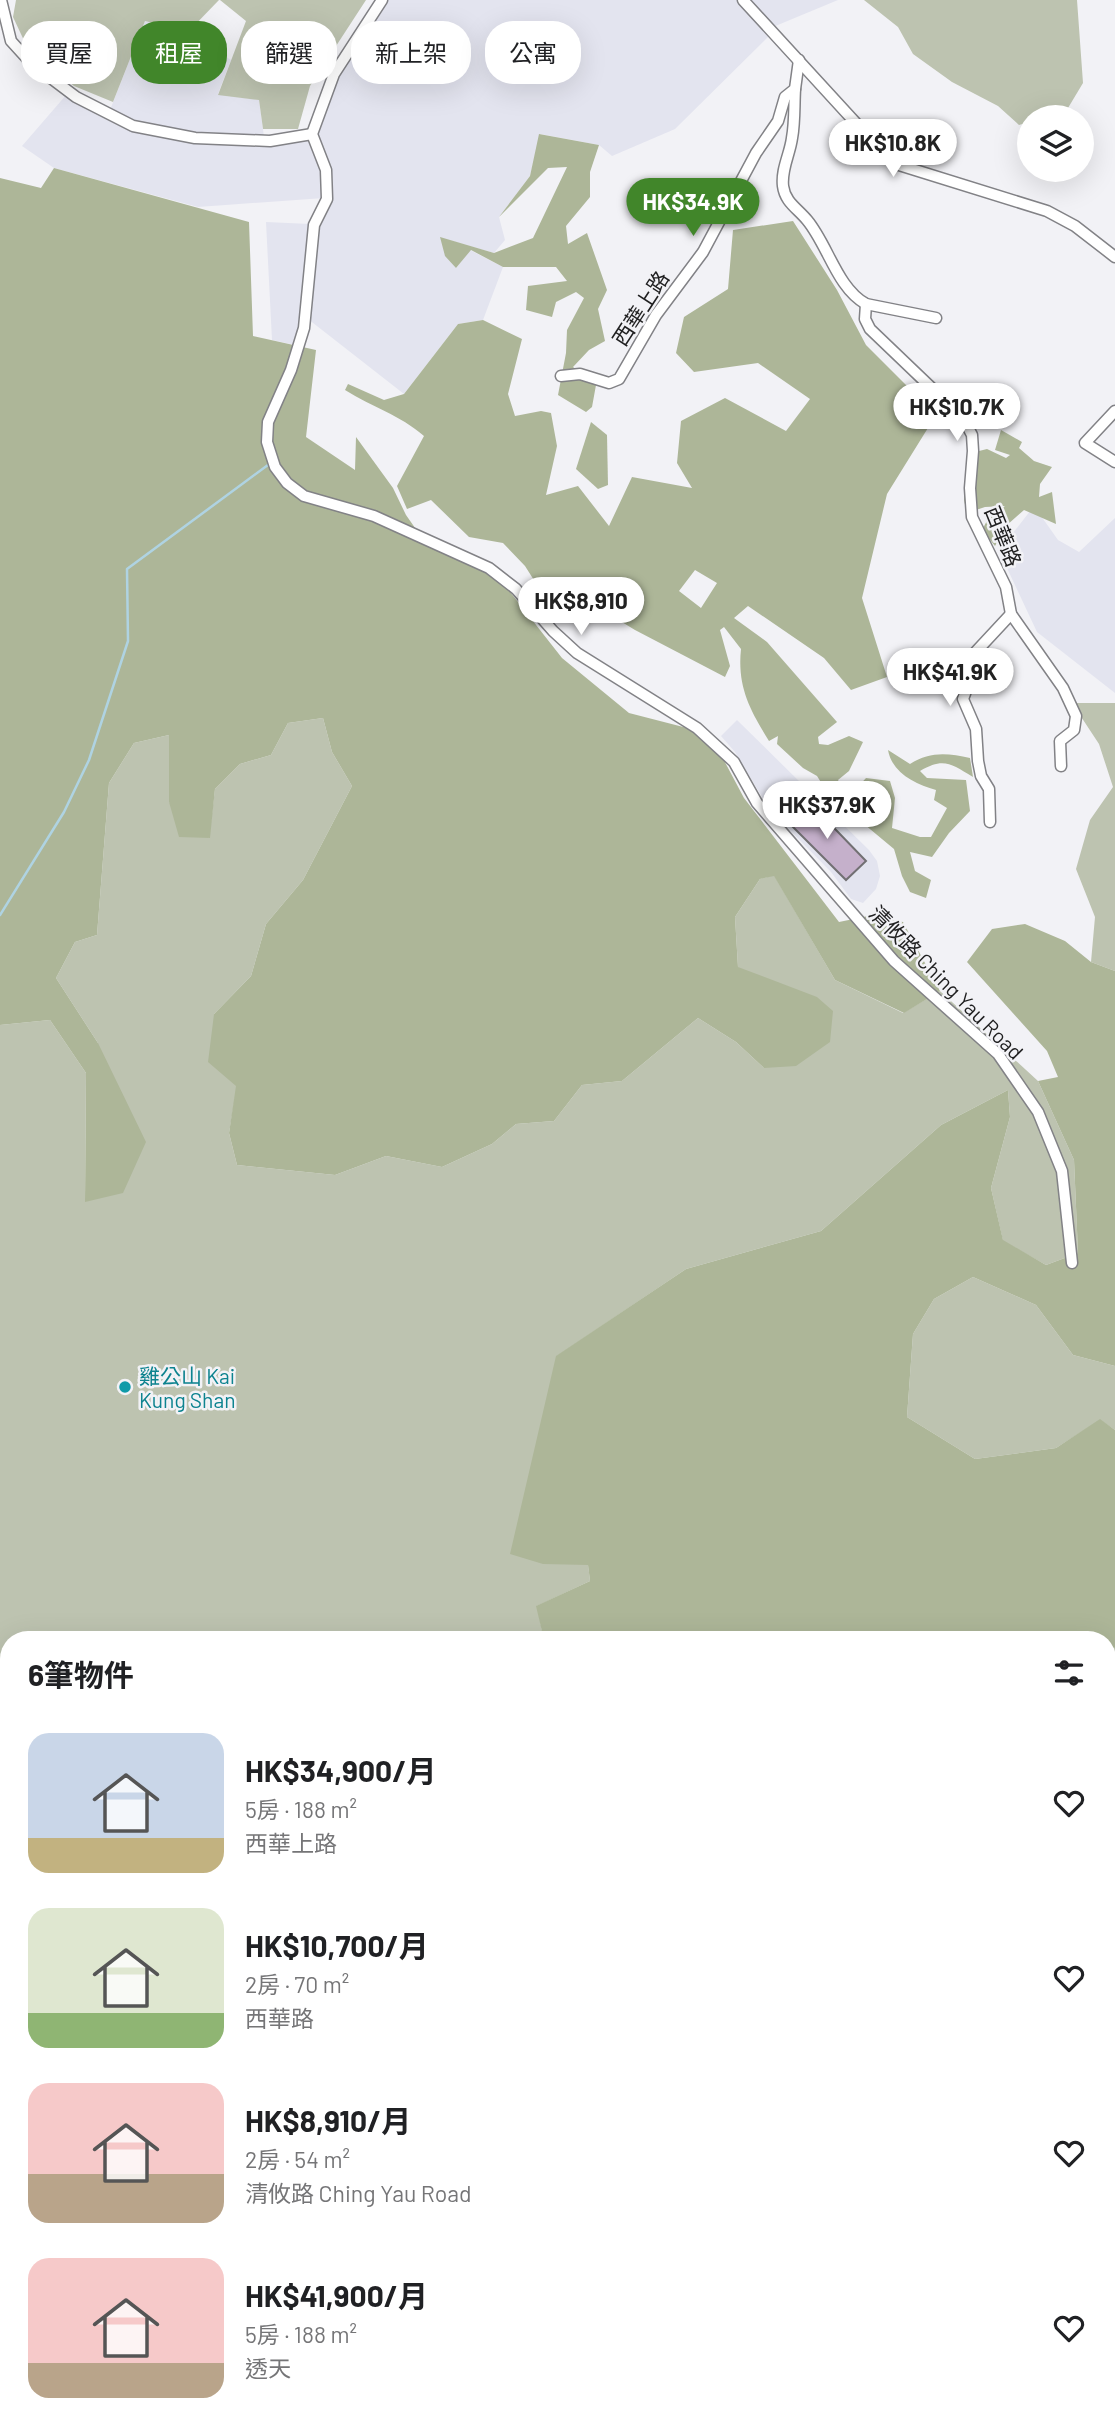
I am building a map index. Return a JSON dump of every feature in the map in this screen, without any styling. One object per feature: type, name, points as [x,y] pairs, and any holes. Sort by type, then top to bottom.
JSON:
[{"type":"street","points":[[1,0],[11,41],[31,63],[76,97],[133,126],[207,138],[270,141],[312,134],[334,74],[382,0]]},
{"type":"street","points":[[743,0],[886,156],[899,165],[1047,211],[1075,226],[1115,257]]},
{"type":"street","name":"西華上路","points":[[561,376],[580,374],[610,383],[619,379],[656,314],[703,252],[756,153],[778,121],[785,97],[795,89],[799,60]]},
{"type":"street","name":"西華路","points":[[795,89],[792,139],[782,182],[788,202],[800,211],[819,234],[840,276],[856,298],[866,304],[865,319],[870,329],[963,418],[972,435],[972,517],[1006,587],[1011,614]]},
{"type":"street","name":"清攸路 Ching Yau Road","points":[[312,134],[326,170],[327,199],[313,225],[304,328],[291,370],[268,422],[268,449],[278,472],[304,496],[374,516],[489,568],[516,589],[553,631],[577,653],[697,727],[734,762],[757,803],[886,953],[998,1054],[1038,1112],[1062,1171],[1072,1263]]},
{"type":"street","points":[[866,304],[936,318]]},
{"type":"street","points":[[1115,411],[1084,443],[1115,461]]},
{"type":"street","points":[[990,822],[989,789],[981,776],[976,729],[963,699],[970,680],[971,657],[1011,614],[1063,688],[1076,716],[1074,730],[1064,735],[1058,746],[1061,766]]},
{"type":"shaded area","points":[[386,0],[738,0],[770,35],[675,129],[612,156],[599,145],[540,134],[530,176],[499,217],[505,240],[494,253],[441,238],[456,268],[470,250],[503,267],[483,320],[458,324],[404,394],[308,319],[317,226],[331,200],[316,134],[334,84],[337,84],[337,75],[351,54],[351,84],[471,84],[471,21],[372,21]]},
{"type":"shaded area","points":[[748,0],[838,0],[773,27]]},
{"type":"shaded area","points":[[131,57],[131,84],[222,84],[218,94],[259,100],[264,137],[195,134],[134,123],[110,110]]},
{"type":"shaded area","points":[[67,94],[132,130],[194,141],[310,138],[322,171],[324,198],[198,207],[54,168],[22,146]]},
{"type":"shaded area","points":[[266,222],[310,224],[300,327],[295,345],[272,340]]},
{"type":"shaded area","points":[[1034,506],[1058,540],[1079,552],[1115,518],[1115,693],[1037,632],[999,551]]},
{"type":"shaded area","points":[[737,720],[877,861],[880,876],[876,889],[863,903],[851,899],[831,872],[782,822],[781,814],[762,797],[735,752],[721,736]]},
{"type":"green space","points":[[16,0],[219,0],[199,21],[131,21],[131,56],[113,102],[72,84],[117,84],[117,21],[21,21],[21,34],[13,17]]},
{"type":"green space","points":[[220,0],[366,0],[337,45],[337,21],[246,21]]},
{"type":"green space","points":[[864,0],[1077,0],[1083,83],[1070,105],[1017,105],[1017,123],[998,106],[952,82],[913,54],[898,27]]},
{"type":"green space","points":[[241,34],[241,84],[311,84],[298,129],[263,129],[259,100],[218,95],[222,84],[227,84],[227,71]]},
{"type":"green space","points":[[539,134],[599,145],[590,172],[590,197],[566,226],[568,244],[587,233],[607,290],[598,309],[605,341],[589,350],[573,367],[596,385],[592,407],[586,412],[558,395],[566,353],[567,330],[584,298],[576,292],[556,302],[552,317],[526,310],[528,286],[567,281],[556,267],[503,267],[471,250],[456,268],[445,256],[440,237],[494,253],[533,238],[567,167],[548,168],[499,217],[530,176]]},
{"type":"green space","points":[[54,168],[249,222],[253,336],[316,350],[306,437],[355,470],[356,437],[393,488],[406,515],[427,545],[492,569],[562,658],[629,713],[691,729],[719,751],[744,798],[839,922],[873,915],[903,922],[940,991],[904,1013],[835,980],[774,876],[760,879],[735,917],[738,967],[817,997],[833,1011],[830,1042],[796,1066],[764,1068],[736,1042],[698,1018],[622,1081],[582,1085],[554,1121],[516,1124],[492,1144],[442,1167],[386,1156],[335,1175],[237,1165],[229,1133],[236,1086],[208,1062],[214,1014],[251,976],[266,924],[303,880],[352,786],[332,752],[323,718],[288,723],[271,755],[240,764],[215,789],[210,838],[179,837],[169,802],[169,735],[134,743],[109,783],[97,935],[75,942],[56,978],[98,1043],[146,1142],[123,1193],[85,1202],[86,1073],[50,1020],[0,1025],[0,178],[41,188]]},
{"type":"green space","points":[[793,221],[837,290],[866,345],[936,415],[887,494],[862,598],[887,677],[851,690],[824,658],[748,606],[734,618],[767,642],[837,722],[818,737],[819,744],[828,745],[849,736],[863,742],[849,771],[838,780],[848,798],[859,801],[855,790],[866,778],[890,781],[895,798],[892,828],[920,837],[931,837],[947,808],[934,800],[936,790],[913,781],[899,771],[888,750],[910,764],[939,754],[970,758],[973,777],[942,763],[920,771],[927,778],[966,780],[970,811],[949,833],[932,857],[910,852],[915,871],[931,880],[926,898],[910,892],[894,849],[829,795],[817,776],[803,768],[777,744],[778,736],[769,741],[746,698],[741,675],[741,649],[724,627],[720,630],[730,666],[725,677],[635,630],[589,602],[551,607],[525,566],[503,543],[469,537],[431,500],[407,509],[397,486],[424,436],[405,422],[345,390],[348,384],[384,400],[404,394],[458,324],[483,320],[522,339],[508,394],[515,416],[541,411],[551,413],[557,446],[546,495],[578,486],[609,526],[632,477],[692,488],[677,463],[681,421],[725,398],[786,431],[810,399],[758,363],[694,372],[676,353],[684,317],[728,289],[733,230]],"holes":[[[695,570],[717,583],[701,608],[679,591]]]},
{"type":"green space","points":[[591,422],[607,435],[608,485],[598,489],[576,469]]},
{"type":"green space","points":[[1001,430],[1022,442],[1019,448],[1034,461],[1052,467],[1040,484],[1039,497],[1052,492],[1056,524],[1024,510],[1007,525],[995,546],[982,530],[989,517],[1005,506],[985,507],[967,513],[964,500],[967,454],[987,449],[1006,458],[1010,455],[995,450]]},
{"type":"green space","points":[[1072,703],[1115,703],[1115,971],[1091,962],[1095,917],[1076,869],[1090,820],[1113,787],[1099,744]]},
{"type":"green space","points":[[323,718],[332,752],[352,786],[303,880],[266,924],[251,976],[214,1014],[237,1086],[229,1133],[237,1165],[335,1175],[386,1156],[442,1167],[492,1144],[516,1124],[554,1121],[582,1085],[622,1081],[698,1018],[736,1042],[764,1068],[738,967],[735,917],[760,879],[774,875],[835,980],[903,1013],[940,991],[1038,1081],[1074,1160],[1078,1253],[1046,1265],[1003,1241],[991,1188],[1010,1117],[1008,1090],[941,1125],[821,1231],[686,1269],[557,1356],[543,1564],[588,1564],[590,1581],[537,1606],[542,1631],[0,1631],[0,1025],[50,1020],[86,1073],[85,1202],[98,1043],[56,978],[75,942],[97,935],[109,783],[134,743],[169,735],[169,802],[209,838],[215,789],[240,764],[271,755],[288,723]]},
{"type":"green space","points":[[1025,924],[1065,941],[1091,962],[1115,971],[1115,1366],[1073,1355],[1036,1305],[973,1277],[934,1299],[913,1334],[907,1417],[975,1459],[1056,1448],[1100,1419],[1115,1430],[1115,1631],[542,1631],[536,1606],[590,1581],[588,1565],[543,1564],[510,1554],[556,1356],[686,1269],[821,1231],[941,1125],[1008,1090],[1010,1117],[991,1188],[1003,1240],[1046,1265],[1078,1253],[1074,1160],[1038,1081],[1058,1077],[1047,1051],[967,962],[992,929]]},
{"type":"green space","points":[[973,1277],[1036,1305],[1073,1355],[1115,1366],[1115,1430],[1100,1420],[1056,1448],[975,1459],[907,1417],[913,1334],[934,1299]]},
{"type":"building","points":[[808,801],[866,861],[846,880],[787,821]]},
{"type":"waterway","points":[[0,915],[64,812],[89,760],[128,641],[127,569],[272,462]]},
{"type":"place","name":"雞公山 Kai Kung Shan","points":[[125,1387]]}]
